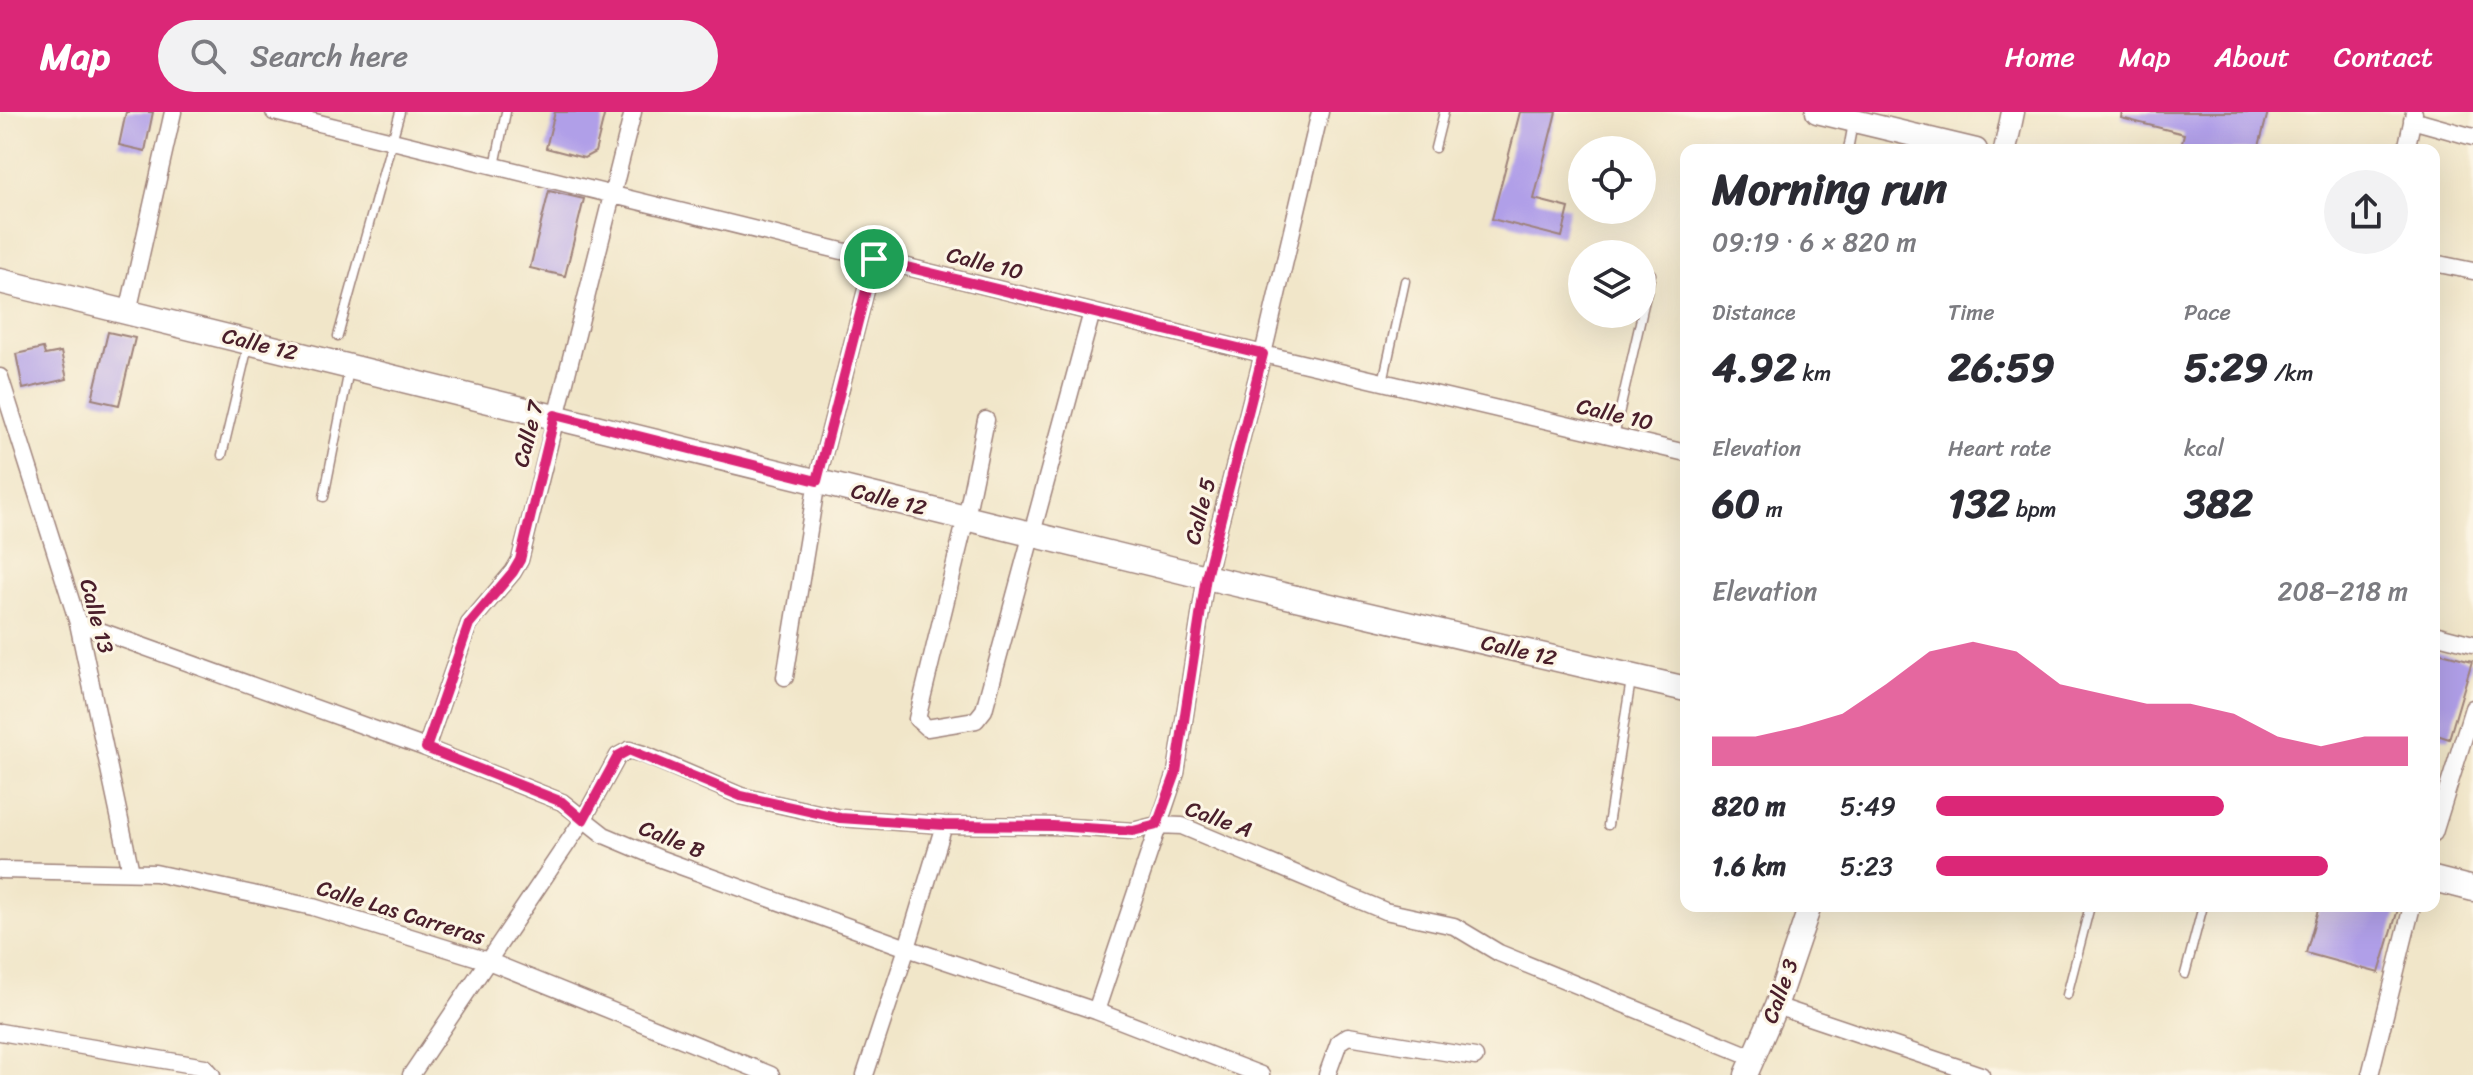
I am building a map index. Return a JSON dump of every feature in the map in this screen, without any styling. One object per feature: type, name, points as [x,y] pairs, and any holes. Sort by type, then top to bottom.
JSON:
[{"type":"main road","name":"Calle 12","points":[[0,281],[1206,577],[1680,688]]},
{"type":"main road","points":[[2440,881],[2473,889]]},
{"type":"street","points":[[128,312],[173,112]]},
{"type":"street","name":"Calle 10","points":[[274,112],[1263,354],[1680,452]]},
{"type":"street","name":"Calle 7","points":[[426,748],[469,624],[520,560],[633,112]]},
{"type":"street","name":"Calle 5","points":[[1096,1011],[1176,773],[1206,577],[1320,112]]},
{"type":"street","points":[[1817,112],[1951,144]]},
{"type":"street","points":[[2006,144],[2013,112]]},
{"type":"street","points":[[2407,144],[2413,116],[2473,137]]},
{"type":"street","points":[[785,677],[817,481],[874,259]]},
{"type":"street","points":[[2440,264],[2473,271]]},
{"type":"street","points":[[986,420],[966,518],[917,719],[927,728],[976,720],[984,710],[1092,312]]},
{"type":"street","name":"Calle 13","points":[[0,377],[78,623],[131,872]]},
{"type":"street","name":"Calle B","points":[[78,623],[426,748],[562,802],[604,835],[642,851],[907,948],[1096,1011],[1261,1075]]},
{"type":"street","points":[[2440,636],[2473,644]]},
{"type":"street","points":[[2440,814],[2473,708]]},
{"type":"street","name":"Calle A","points":[[583,820],[618,756],[629,750],[741,796],[840,818],[1133,831],[1157,825],[1186,827],[1392,913],[1454,926],[1499,953],[1751,1066]]},
{"type":"street","points":[[411,1075],[583,820]]},
{"type":"street","points":[[865,1075],[944,825]]},
{"type":"street","name":"Calle Las Carreras","points":[[0,870],[131,872],[195,880],[313,907],[488,961],[771,1075]]},
{"type":"street","name":"Calle 3","points":[[1751,1066],[1776,1006],[1808,912]]},
{"type":"street","points":[[2370,1075],[2411,912]]},
{"type":"street","points":[[1776,1006],[1981,1075]]},
{"type":"street","points":[[0,1032],[205,1067],[212,1075]]},
{"type":"street","points":[[1327,1075],[1339,1042],[1348,1036],[1475,1057]]},
{"type":"lane","points":[[338,336],[400,112]]},
{"type":"lane","points":[[495,166],[506,112]]},
{"type":"lane","points":[[1435,148],[1444,112]]},
{"type":"lane","points":[[1849,144],[1854,121]]},
{"type":"lane","points":[[1383,382],[1405,281]]},
{"type":"lane","points":[[1614,436],[1639,328]]},
{"type":"lane","points":[[222,455],[249,341]]},
{"type":"lane","points":[[324,497],[350,366]]},
{"type":"lane","points":[[1608,825],[1631,677]]},
{"type":"lane","points":[[2067,995],[2088,912]]},
{"type":"lane","points":[[2185,974],[2201,912]]},
{"type":"building","points":[[126,112],[153,112],[145,151],[119,145]]},
{"type":"building","points":[[555,112],[605,112],[595,152],[584,158],[546,148]]},
{"type":"building","points":[[1520,112],[1556,112],[1534,199],[1568,208],[1562,237],[1492,219]]},
{"type":"building","points":[[2122,112],[2268,112],[2260,144],[2182,144],[2184,134],[2121,118]]},
{"type":"building","points":[[549,191],[584,199],[565,276],[530,268]]},
{"type":"building","points":[[108,332],[135,338],[119,405],[92,399]]},
{"type":"building","points":[[43,348],[45,355],[61,352],[67,379],[23,389],[16,354]]},
{"type":"building","points":[[2440,653],[2472,661],[2449,739],[2440,736]]},
{"type":"building","points":[[2317,912],[2397,912],[2379,973],[2306,953]]},
{"type":"route","points":[[874,259],[1263,354],[1206,577],[1176,773],[1157,825],[1133,831],[840,818],[741,796],[629,750],[618,756],[583,820],[562,802],[426,748],[469,624],[520,560],[555,415],[817,481],[874,259]]}]
